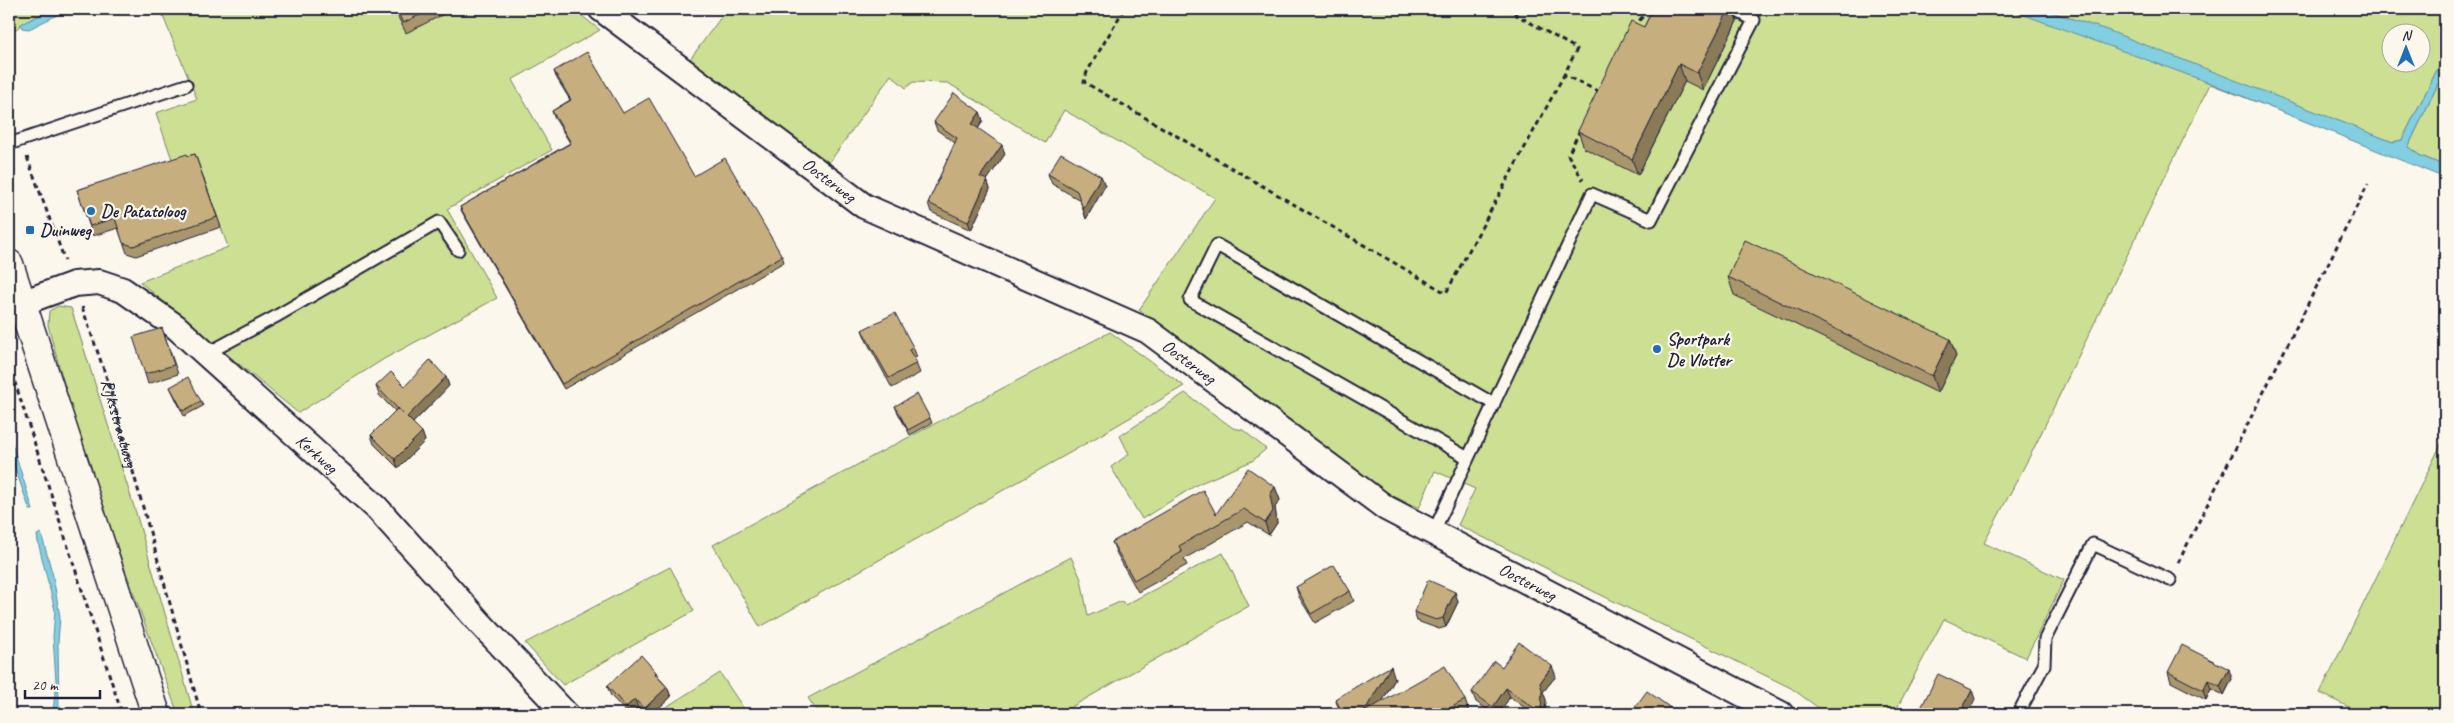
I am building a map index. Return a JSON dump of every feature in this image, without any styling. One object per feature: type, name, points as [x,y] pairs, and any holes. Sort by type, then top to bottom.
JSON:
[{"type":"main road","points":[[9,264],[156,714]]},
{"type":"street","name":"Oosterweg","points":[[601,9],[864,206],[1148,331],[1386,508],[1781,714]]},
{"type":"street","name":"Kerkweg","points":[[22,303],[74,284],[99,282],[123,290],[175,326],[377,508],[479,622],[566,714]]},
{"type":"lane","points":[[1433,533],[1592,194],[1651,220],[1754,20],[1733,9]]},
{"type":"lane","points":[[9,144],[186,84]]},
{"type":"lane","points":[[206,354],[275,317],[438,222],[458,250]]},
{"type":"lane","points":[[1468,458],[1190,300],[1217,245],[1494,404]]},
{"type":"lane","points":[[2018,714],[2044,665],[2045,639],[2093,544],[2170,580]]},
{"type":"path","points":[[1124,9],[1087,72],[1084,82],[1446,293],[1577,49],[1506,9]]},
{"type":"path","points":[[1631,30],[1636,22],[1650,9]]},
{"type":"path","points":[[1564,75],[1597,93],[1601,85]]},
{"type":"path","points":[[1581,128],[1568,155],[1592,194]]},
{"type":"path","name":"Rijksstraatweg","points":[[21,140],[107,379],[201,714]]},
{"type":"path","points":[[2170,580],[2368,184]]},
{"type":"path","points":[[9,364],[122,714]]},
{"type":"green space","points":[[9,9],[53,9],[22,24],[9,36]]},
{"type":"green space","points":[[160,9],[573,9],[600,30],[512,80],[552,150],[447,209],[497,298],[384,359],[298,413],[140,282],[228,247],[198,164],[175,168],[156,113],[197,99]]},
{"type":"green space","name":"Sportpark De Vlotter","points":[[727,9],[2445,9],[2445,54],[2402,140],[2393,142],[2376,136],[2368,145],[2210,84],[2033,450],[1984,543],[2064,580],[2026,658],[1944,619],[1894,714],[1827,714],[1791,688],[1458,525],[1475,489],[1435,471],[1419,508],[1378,489],[1139,310],[1215,198],[1064,110],[1045,143],[948,83],[913,82],[906,88],[891,75],[829,163],[688,62]]},
{"type":"green space","points":[[2445,69],[2445,166],[2419,155],[2408,147]]},
{"type":"green space","points":[[58,306],[71,308],[136,513],[194,714],[178,714],[92,472],[61,374],[48,325],[49,311]]},
{"type":"green space","points":[[1110,332],[1184,386],[1073,451],[760,627],[713,545],[873,456]]},
{"type":"green space","points":[[1185,393],[1233,428],[1243,430],[1266,449],[1252,461],[1198,484],[1142,519],[1111,467],[1129,454],[1120,436]]},
{"type":"green space","points":[[2445,436],[2445,714],[2358,714],[2359,712],[2320,693]]},
{"type":"green space","points":[[1223,553],[1249,606],[1059,714],[819,714],[808,698],[1071,557],[1081,579],[1088,616],[1122,601],[1125,605]]},
{"type":"green space","points":[[670,567],[694,611],[563,685],[525,643]]},
{"type":"green space","points":[[720,673],[744,709],[738,712],[739,714],[655,714]]},
{"type":"water","points":[[53,9],[69,9],[29,29],[22,28],[21,24]]},
{"type":"water","points":[[2008,9],[2042,9],[2107,30],[2393,142],[2402,140],[2445,54],[2445,69],[2408,147],[2419,155],[2445,166],[2445,178],[2210,83]]},
{"type":"water","points":[[9,434],[33,510],[30,510],[9,451]]},
{"type":"water","points":[[41,533],[53,576],[60,617],[58,642],[59,714],[53,714],[56,681],[53,637],[55,610],[38,542],[37,535]]},
{"type":"building","points":[[396,9],[432,9],[403,23]]},
{"type":"building","points":[[1653,9],[1729,9],[1697,73],[1679,64],[1632,159],[1578,131],[1631,21],[1644,27]]},
{"type":"building","points":[[587,52],[623,113],[649,98],[694,176],[725,158],[782,256],[562,384],[460,207],[571,143],[552,111],[571,100],[554,71]]},
{"type":"building","points":[[954,93],[980,112],[972,124],[1002,145],[980,177],[987,180],[968,222],[928,203],[957,138],[934,122]]},
{"type":"building","points":[[1061,153],[1101,176],[1083,209],[1077,191],[1048,174]]},
{"type":"building","points":[[187,154],[188,156],[195,154],[217,217],[133,246],[123,243],[115,218],[90,226],[77,190]]},
{"type":"building","points":[[1745,240],[1950,339],[1932,376],[1728,277]]},
{"type":"building","points":[[895,313],[913,347],[909,350],[917,363],[889,378],[862,330]]},
{"type":"building","points":[[162,328],[174,365],[145,374],[133,337]]},
{"type":"building","points":[[430,360],[446,377],[407,417],[422,432],[395,459],[371,435],[398,408],[376,386],[391,372],[405,386]]},
{"type":"building","points":[[188,377],[201,401],[183,411],[170,387]]},
{"type":"building","points":[[917,394],[930,418],[908,430],[895,406]]},
{"type":"building","points":[[1248,468],[1275,487],[1270,495],[1273,511],[1265,523],[1244,509],[1179,546],[1182,552],[1134,580],[1112,542],[1203,490],[1216,514]]},
{"type":"building","points":[[1334,565],[1350,591],[1311,614],[1296,587]]},
{"type":"building","points":[[1428,580],[1455,592],[1443,618],[1436,620],[1414,612]]},
{"type":"building","points":[[1519,642],[1552,666],[1540,683],[1542,690],[1541,713],[1506,688],[1493,707],[1472,692],[1494,661],[1502,667]]},
{"type":"building","points":[[2182,645],[2229,669],[2220,686],[2208,680],[2203,690],[2168,672]]},
{"type":"building","points":[[641,655],[667,687],[644,709],[635,699],[626,707],[607,686]]},
{"type":"building","points":[[1391,666],[1364,712],[1445,666],[1465,700],[1439,714],[1344,714],[1335,699]]},
{"type":"building","points":[[1938,674],[1972,690],[1960,714],[1918,714]]},
{"type":"building","points":[[1647,691],[1679,714],[1630,714]]},
{"type":"building","points":[[2314,710],[2323,714],[2312,714]]},
{"type":"place","name":"De Patatoloog","points":[[91,211]]},
{"type":"place","name":"Duinweg","points":[[30,230]]},
{"type":"place","name":"Sportpark De Vlotter","points":[[1657,349]]}]
